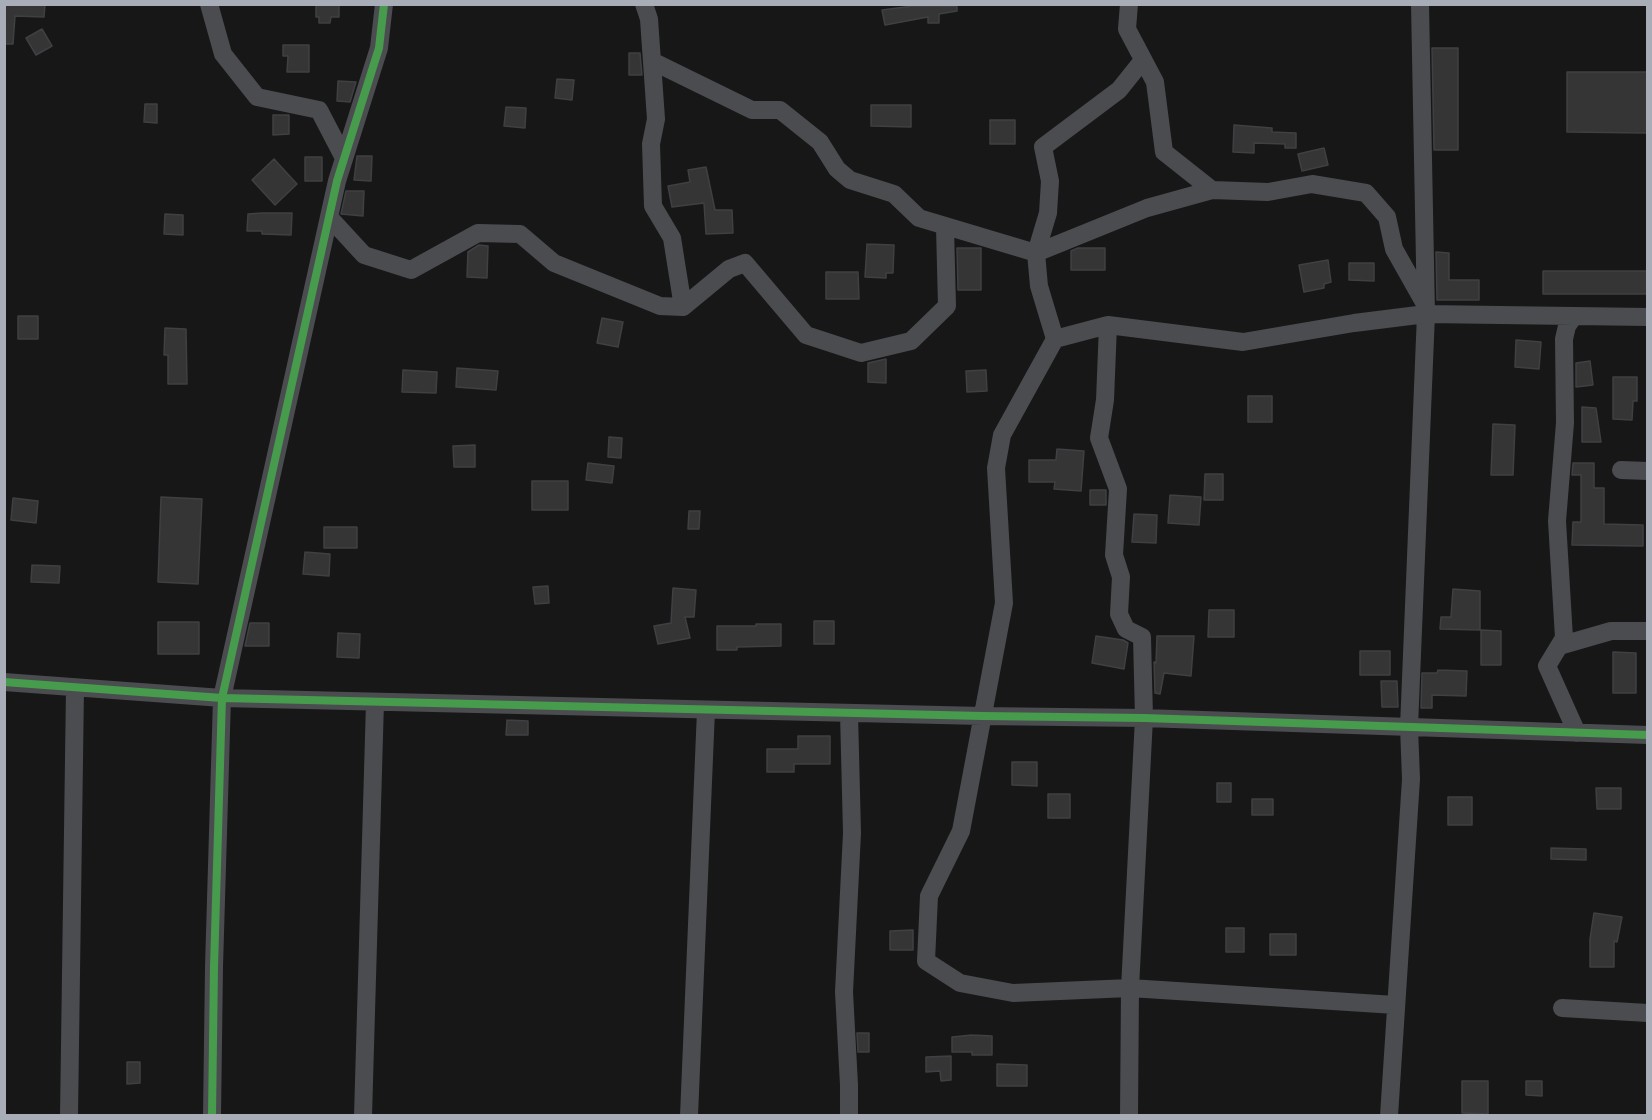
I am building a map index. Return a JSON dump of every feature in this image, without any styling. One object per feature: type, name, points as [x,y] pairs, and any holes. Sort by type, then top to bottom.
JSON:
[{"type":"street","points":[[208,4],[223,54],[257,97],[319,110],[344,158]]},
{"type":"street","points":[[212,1116],[222,698],[329,217],[344,158],[379,48],[384,4]]},
{"type":"street","points":[[644,4],[649,19],[656,119],[651,144],[653,206],[672,238],[683,307]]},
{"type":"street","points":[[1129,4],[1127,29],[1155,82],[1164,152],[1212,190]]},
{"type":"street","points":[[1389,1116],[1411,779],[1409,727],[1426,310],[1420,4]]},
{"type":"street","points":[[1143,60],[1119,90],[1043,147],[1050,181],[1048,213],[1036,253],[1039,286],[1055,339],[1002,435],[996,468],[1004,603],[960,831],[929,896],[926,961],[960,983],[1013,993],[1130,988],[1395,1005]]},
{"type":"street","points":[[652,61],[752,110],[780,110],[820,142],[837,169],[850,180],[894,194],[919,218],[1036,253],[1147,208],[1212,190],[1268,192],[1312,184],[1366,193],[1387,217],[1394,249],[1426,310]]},
{"type":"street","points":[[329,217],[364,255],[411,270],[478,233],[520,234],[554,263],[660,306],[683,307],[729,269],[746,263],[806,335],[861,353],[911,341],[947,306],[945,226]]},
{"type":"street","points":[[1055,339],[1108,325],[1243,342],[1426,310],[1647,317]]},
{"type":"street","points":[[1574,316],[1567,326],[1564,339],[1565,423],[1557,521],[1564,638],[1547,666],[1577,733]]},
{"type":"street","points":[[1108,325],[1105,400],[1099,438],[1118,489],[1114,555],[1121,577],[1119,614],[1126,629],[1142,637],[1144,718],[1130,988],[1129,1116]]},
{"type":"street","points":[[1621,470],[1647,471]]},
{"type":"street","points":[[1559,646],[1611,631],[1647,631]]},
{"type":"street","points":[[4,682],[222,698],[1144,718],[1647,735]]},
{"type":"street","points":[[69,1116],[75,688]]},
{"type":"street","points":[[363,1116],[375,702]]},
{"type":"street","points":[[689,1116],[706,710]]},
{"type":"street","points":[[849,713],[852,833],[844,992],[849,1116]]},
{"type":"street","points":[[1562,1008],[1647,1013]]},
{"type":"building","points":[[4,4],[45,4],[44,17],[15,16],[13,44],[4,44]]},
{"type":"building","points":[[316,4],[339,4],[339,17],[331,17],[330,23],[319,23],[319,17],[316,17]]},
{"type":"building","points":[[913,6],[957,6],[957,11],[939,14],[939,23],[928,23],[928,17],[885,25],[882,10]]},
{"type":"building","points":[[42,29],[52,46],[36,55],[26,38]]},
{"type":"building","points":[[283,45],[309,45],[309,72],[287,72],[288,56],[283,56]]},
{"type":"building","points":[[1432,48],[1458,48],[1458,150],[1434,150]]},
{"type":"building","points":[[629,53],[640,53],[642,75],[629,75]]},
{"type":"building","points":[[1567,72],[1647,72],[1647,133],[1567,132]]},
{"type":"building","points":[[557,79],[574,80],[572,100],[555,98]]},
{"type":"building","points":[[338,81],[356,82],[350,102],[337,101]]},
{"type":"building","points":[[145,104],[157,104],[157,123],[144,122]]},
{"type":"building","points":[[871,105],[911,105],[911,127],[871,126]]},
{"type":"building","points":[[506,107],[526,108],[525,128],[504,126]]},
{"type":"building","points":[[273,115],[289,115],[289,134],[273,135]]},
{"type":"building","points":[[990,120],[1015,120],[1015,144],[990,144]]},
{"type":"building","points":[[1234,125],[1272,128],[1272,132],[1296,133],[1296,148],[1285,148],[1285,144],[1254,143],[1254,153],[1233,152]]},
{"type":"building","points":[[1324,148],[1328,165],[1302,171],[1298,154]]},
{"type":"building","points":[[357,156],[372,156],[371,181],[354,180]]},
{"type":"building","points":[[305,157],[322,157],[322,181],[305,181]]},
{"type":"building","points":[[274,159],[297,184],[275,205],[252,180]]},
{"type":"building","points":[[706,167],[715,210],[732,210],[733,233],[706,234],[704,203],[672,207],[668,186],[690,182],[688,170]]},
{"type":"building","points":[[346,191],[364,191],[363,216],[341,214]]},
{"type":"building","points":[[292,213],[291,235],[247,231],[248,214]]},
{"type":"building","points":[[165,214],[183,215],[183,235],[164,234]]},
{"type":"building","points":[[867,244],[894,245],[893,273],[886,273],[886,278],[865,277]]},
{"type":"building","points":[[479,245],[488,246],[487,278],[467,277],[468,252]]},
{"type":"building","points":[[957,248],[981,248],[981,290],[958,290]]},
{"type":"building","points":[[1078,248],[1105,248],[1105,270],[1071,270],[1071,251]]},
{"type":"building","points":[[1436,252],[1449,253],[1449,280],[1479,280],[1479,300],[1437,300]]},
{"type":"building","points":[[1328,260],[1331,282],[1324,284],[1324,288],[1304,292],[1299,265]]},
{"type":"building","points":[[1349,263],[1374,263],[1374,281],[1349,280]]},
{"type":"building","points":[[1543,271],[1647,271],[1647,294],[1543,294]]},
{"type":"building","points":[[826,272],[858,272],[859,299],[826,299]]},
{"type":"building","points":[[18,316],[38,316],[38,339],[18,339]]},
{"type":"building","points":[[602,318],[623,322],[618,347],[597,343]]},
{"type":"building","points":[[165,328],[186,329],[187,384],[168,384],[168,355],[164,355]]},
{"type":"building","points":[[1516,340],[1541,342],[1539,369],[1515,367]]},
{"type":"building","points":[[886,359],[886,383],[868,382],[868,363]]},
{"type":"building","points":[[1590,361],[1593,385],[1576,387],[1576,363]]},
{"type":"building","points":[[457,368],[498,371],[496,390],[456,387]]},
{"type":"building","points":[[403,370],[437,372],[436,393],[402,392]]},
{"type":"building","points":[[986,370],[987,391],[967,392],[966,371]]},
{"type":"building","points":[[1613,377],[1637,377],[1637,401],[1633,401],[1632,420],[1613,419]]},
{"type":"building","points":[[1248,396],[1272,396],[1272,422],[1248,422]]},
{"type":"building","points":[[1582,407],[1596,408],[1601,442],[1582,442]]},
{"type":"building","points":[[1493,424],[1515,425],[1513,475],[1491,475]]},
{"type":"building","points":[[609,437],[622,438],[621,458],[608,457]]},
{"type":"building","points":[[475,445],[475,467],[454,467],[453,446]]},
{"type":"building","points":[[1057,449],[1084,451],[1081,491],[1054,489],[1055,482],[1029,482],[1029,460],[1056,460]]},
{"type":"building","points":[[588,463],[614,466],[612,483],[586,480]]},
{"type":"building","points":[[1573,463],[1594,463],[1594,488],[1604,488],[1604,524],[1643,525],[1643,546],[1572,545],[1573,522],[1581,522],[1581,475],[1572,475]]},
{"type":"building","points":[[1205,474],[1223,474],[1223,500],[1204,500]]},
{"type":"building","points":[[532,481],[568,481],[568,510],[532,510]]},
{"type":"building","points":[[1090,490],[1106,490],[1106,505],[1090,505]]},
{"type":"building","points":[[1170,495],[1201,497],[1199,525],[1168,523]]},
{"type":"building","points":[[161,497],[202,499],[198,584],[158,582]]},
{"type":"building","points":[[13,498],[38,501],[36,523],[11,520]]},
{"type":"building","points":[[689,511],[700,511],[699,529],[688,529]]},
{"type":"building","points":[[1134,514],[1157,515],[1156,543],[1132,542]]},
{"type":"building","points":[[324,527],[357,527],[357,548],[324,548]]},
{"type":"building","points":[[305,552],[330,554],[329,576],[303,574]]},
{"type":"building","points":[[32,565],[60,566],[59,583],[31,582]]},
{"type":"building","points":[[548,586],[549,603],[535,604],[533,587]]},
{"type":"building","points":[[673,588],[696,590],[694,617],[685,617],[690,638],[658,644],[654,626],[671,623]]},
{"type":"building","points":[[1453,589],[1480,591],[1480,630],[1440,629],[1441,617],[1451,617]]},
{"type":"building","points":[[1209,610],[1234,610],[1234,637],[1208,637]]},
{"type":"building","points":[[814,621],[834,621],[834,644],[814,644]]},
{"type":"building","points":[[158,622],[199,622],[199,654],[158,654]]},
{"type":"building","points":[[250,623],[269,623],[269,646],[245,646]]},
{"type":"building","points":[[756,624],[781,624],[781,646],[717,650],[717,626],[756,626]]},
{"type":"building","points":[[1481,630],[1501,631],[1501,665],[1481,665]]},
{"type":"building","points":[[338,633],[360,634],[359,658],[337,657]]},
{"type":"building","points":[[1096,636],[1123,640],[1128,643],[1124,669],[1092,663]]},
{"type":"building","points":[[1157,636],[1194,636],[1191,676],[1164,673],[1160,694],[1155,693],[1154,662],[1156,663]]},
{"type":"building","points":[[1360,651],[1390,651],[1390,675],[1360,675]]},
{"type":"building","points":[[1613,652],[1636,653],[1636,693],[1613,693]]},
{"type":"building","points":[[1438,670],[1467,671],[1466,696],[1432,695],[1432,708],[1421,708],[1422,673],[1437,673]]},
{"type":"building","points":[[1381,681],[1397,681],[1398,707],[1382,707]]},
{"type":"building","points":[[507,720],[528,721],[528,735],[506,735]]},
{"type":"building","points":[[798,736],[830,736],[830,764],[794,764],[794,772],[767,772],[767,749],[798,749]]},
{"type":"building","points":[[1012,762],[1037,762],[1037,786],[1012,785]]},
{"type":"building","points":[[1217,783],[1231,783],[1231,802],[1217,802]]},
{"type":"building","points":[[1596,788],[1621,788],[1621,809],[1597,809]]},
{"type":"building","points":[[1048,794],[1070,794],[1070,818],[1048,818]]},
{"type":"building","points":[[1448,797],[1472,797],[1472,825],[1448,825]]},
{"type":"building","points":[[1252,799],[1273,799],[1273,815],[1252,815]]},
{"type":"building","points":[[1551,848],[1586,849],[1586,860],[1551,859]]},
{"type":"building","points":[[1594,913],[1622,917],[1617,942],[1614,941],[1614,967],[1590,967],[1590,939]]},
{"type":"building","points":[[1226,928],[1244,928],[1244,952],[1226,952]]},
{"type":"building","points":[[913,930],[913,950],[890,950],[890,931]]},
{"type":"building","points":[[1270,934],[1296,934],[1296,955],[1270,955]]},
{"type":"building","points":[[857,1033],[869,1033],[869,1052],[858,1052]]},
{"type":"building","points":[[992,1036],[992,1055],[952,1052],[952,1037]]},
{"type":"building","points":[[951,1056],[951,1080],[941,1081],[940,1071],[926,1072],[926,1057]]},
{"type":"building","points":[[127,1062],[140,1062],[140,1083],[127,1084]]},
{"type":"building","points":[[997,1064],[1027,1065],[1027,1086],[997,1086]]},
{"type":"building","points":[[1462,1081],[1488,1081],[1488,1114],[1462,1113]]},
{"type":"building","points":[[1526,1081],[1542,1081],[1542,1096],[1526,1095]]},
{"type":"cycle path","points":[[212,1116],[222,698],[337,181],[379,48],[384,4]]},
{"type":"cycle path","points":[[4,682],[222,698],[1144,718],[1648,735]]}]
